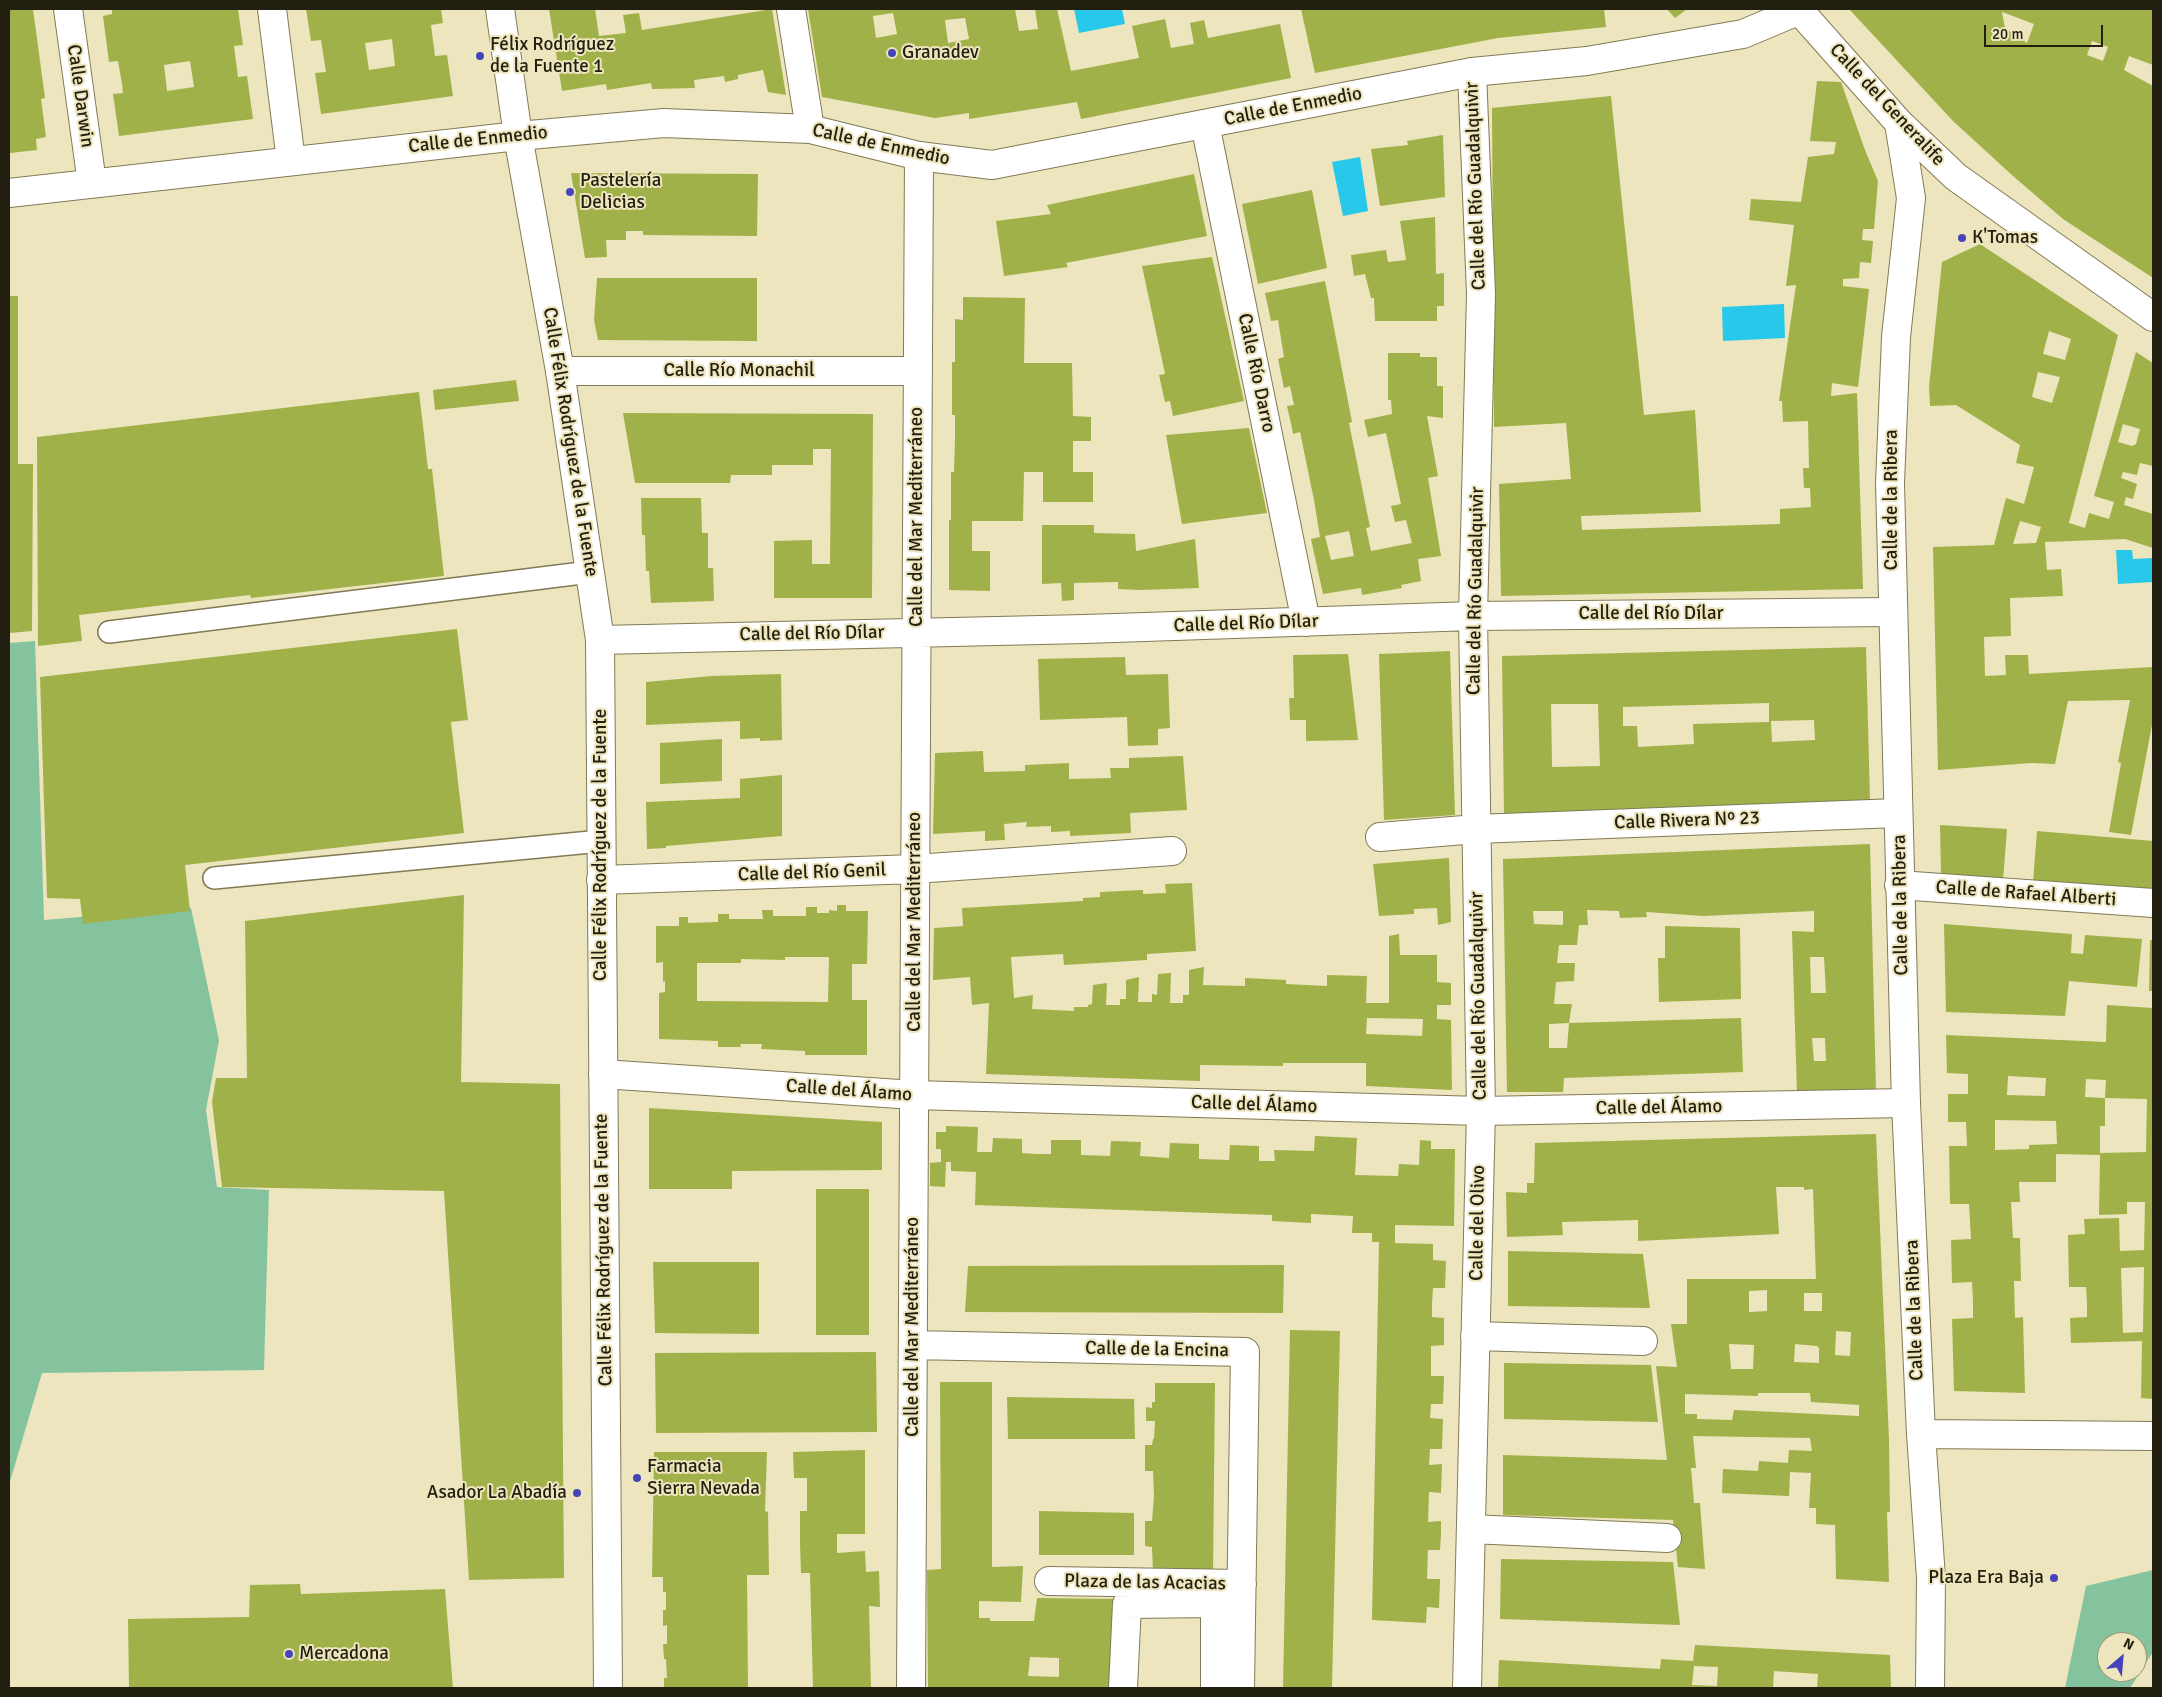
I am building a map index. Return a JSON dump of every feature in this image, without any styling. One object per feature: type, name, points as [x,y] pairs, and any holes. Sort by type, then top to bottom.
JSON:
[{"type":"street","name":"Calle Darwin","points":[[68,9],[92,183]]},
{"type":"street","points":[[272,9],[291,161]]},
{"type":"street","name":"Calle Félix Rodríguez de la Fuente","points":[[500,9],[518,136],[560,371],[600,640],[608,1688]]},
{"type":"street","points":[[791,9],[810,129]]},
{"type":"street","name":"Calle de Enmedio","points":[[9,193],[518,136],[664,123],[810,129],[919,156],[992,165],[1472,72],[1587,61],[1743,34],[1799,9]]},
{"type":"street","name":"Calle del Generalife","points":[[1799,9],[1899,123],[1956,177],[2153,317]]},
{"type":"street","name":"Calle del Río Guadalquivir","points":[[1472,72],[1481,294],[1473,616],[1481,1111]]},
{"type":"street","name":"Calle de la Ribera","points":[[1899,123],[1911,198],[1896,337],[1890,483],[1906,1103],[1920,1434],[1931,1578],[1930,1688]]},
{"type":"street","name":"Calle Río Darro","points":[[1205,124],[1306,622]]},
{"type":"street","name":"Calle del Mar Mediterráneo","points":[[911,1688],[919,156]]},
{"type":"street","name":"Calle Río Monachil","points":[[560,371],[918,371]]},
{"type":"street","name":"Calle del Río Dílar","points":[[600,640],[1473,616],[1893,612]]},
{"type":"street","name":"Calle Rivera Nº 23","points":[[1380,836],[1476,830],[1898,813]]},
{"type":"street","name":"Calle del Río Genil","points":[[601,880],[915,869],[1172,851]]},
{"type":"street","name":"Calle de Rafael Alberti","points":[[1900,886],[2153,902]]},
{"type":"street","name":"Calle del Álamo","points":[[602,1074],[914,1096],[1481,1111],[1906,1103]]},
{"type":"street","name":"Calle del Olivo","points":[[1467,1688],[1481,1111]]},
{"type":"street","points":[[1476,1336],[1643,1341]]},
{"type":"street","name":"Calle de la Encina","points":[[913,1346],[1245,1352],[1240,1688]]},
{"type":"street","points":[[1920,1434],[2153,1436]]},
{"type":"street","points":[[1471,1529],[1667,1538]]},
{"type":"street","name":"Plaza de las Acacias","points":[[1049,1581],[1242,1584]]},
{"type":"street","name":"Plaza de las Acacias","points":[[1123,1688],[1126,1604],[1215,1603],[1215,1688]]},
{"type":"lane","points":[[110,632],[590,572]]},
{"type":"lane","points":[[214,878],[601,841]]},
{"type":"green space","points":[[35,641],[44,920],[191,908],[219,1040],[206,1110],[217,1187],[269,1190],[264,1370],[42,1373],[9,1485],[9,643]]},
{"type":"green space","points":[[2153,1570],[2153,1652],[2147,1661],[2147,1632],[2097,1632],[2097,1682],[2134,1682],[2130,1688],[2065,1688],[2086,1586]]},
{"type":"water","points":[[1074,9],[1122,9],[1125,24],[1079,33]]},
{"type":"water","points":[[1360,157],[1368,211],[1343,216],[1332,162]]},
{"type":"water","points":[[1784,304],[1785,338],[1723,341],[1722,307]]},
{"type":"water","points":[[2116,550],[2132,550],[2133,559],[2153,558],[2153,582],[2118,584]]},
{"type":"building","points":[[9,9],[33,9],[45,98],[41,99],[46,137],[36,139],[37,150],[10,153]]},
{"type":"building","points":[[112,9],[238,9],[243,45],[234,46],[238,77],[247,76],[253,119],[119,136],[113,94],[123,93],[122,84],[118,61],[109,62],[103,16],[112,14]],"holes":[[[190,61],[194,87],[167,91],[164,65]]]},
{"type":"building","points":[[306,9],[441,9],[443,23],[431,25],[435,56],[447,55],[453,96],[321,114],[315,73],[326,72],[321,40],[311,41]],"holes":[[[392,39],[395,66],[369,70],[365,43]]]},
{"type":"building","points":[[549,9],[595,9],[599,36],[626,33],[623,15],[639,13],[642,30],[772,9],[786,95],[768,92],[763,70],[738,75],[738,79],[725,82],[724,76],[694,80],[695,88],[652,89],[651,83],[607,90],[606,84],[562,91]]},
{"type":"building","points":[[808,9],[1015,9],[1019,31],[1038,29],[1035,9],[1057,9],[1071,71],[1139,58],[1132,26],[1165,19],[1171,48],[1194,44],[1190,23],[1204,20],[1208,38],[1280,24],[1291,78],[1081,119],[1077,102],[969,119],[969,113],[935,118],[822,97]],"holes":[[[893,13],[897,34],[876,38],[873,16]],[[965,18],[969,39],[948,43],[945,20]]]},
{"type":"building","points":[[1301,9],[1604,9],[1606,27],[1498,38],[1315,73]]},
{"type":"building","points":[[1667,9],[1687,9],[1675,18]]},
{"type":"building","points":[[1849,9],[2153,9],[2153,65],[2129,56],[2124,70],[2153,86],[2153,278],[2063,219],[1953,121]],"holes":[[[2002,12],[2034,24],[2027,43],[2005,28]],[[2092,41],[2108,47],[2103,61],[2087,55]]]},
{"type":"building","points":[[1817,81],[1841,82],[1878,181],[1874,229],[1863,229],[1862,240],[1873,241],[1871,263],[1860,262],[1859,278],[1843,279],[1843,286],[1869,289],[1858,387],[1832,383],[1831,396],[1857,393],[1863,589],[1501,596],[1499,484],[1571,479],[1566,423],[1494,427],[1492,108],[1611,96],[1644,415],[1695,410],[1701,512],[1581,516],[1582,530],[1780,524],[1780,509],[1811,507],[1810,488],[1804,488],[1803,468],[1809,468],[1808,421],[1783,422],[1782,401],[1779,401],[1796,285],[1786,286],[1794,225],[1749,220],[1751,199],[1801,202],[1808,157],[1834,154],[1836,142],[1810,141]]},
{"type":"building","points":[[1443,135],[1445,197],[1380,206],[1371,149],[1408,145],[1407,141]]},
{"type":"building","points":[[571,173],[758,174],[757,236],[643,235],[643,231],[626,231],[626,240],[606,240],[607,257],[585,258]]},
{"type":"building","points":[[1194,174],[1207,236],[1066,263],[1068,267],[1004,276],[996,221],[1051,214],[1047,205]]},
{"type":"building","points":[[1312,190],[1327,268],[1258,284],[1242,204]]},
{"type":"building","points":[[1435,217],[1436,274],[1444,273],[1444,306],[1437,306],[1437,321],[1375,321],[1374,298],[1371,298],[1365,274],[1354,276],[1351,255],[1386,250],[1388,262],[1406,260],[1400,221]]},
{"type":"building","points":[[1980,244],[2118,335],[2069,523],[2085,528],[2089,513],[2109,519],[2114,502],[2094,496],[2136,352],[2153,363],[2153,466],[2140,463],[2137,475],[2123,472],[2121,478],[2137,484],[2133,499],[2126,497],[2124,505],[2153,514],[2153,548],[2125,539],[2045,542],[2047,570],[2061,569],[2063,596],[2010,598],[2011,636],[1984,637],[1985,676],[2006,675],[2005,655],[2028,655],[2029,674],[2153,667],[2153,720],[2131,835],[2109,832],[2121,763],[2118,762],[2130,700],[2068,701],[2055,764],[2031,763],[1938,770],[1933,547],[1994,545],[2006,498],[2024,504],[2034,467],[2016,463],[2020,445],[1956,405],[1930,406],[1929,387],[1942,262]],"holes":[[[2049,331],[2071,339],[2065,360],[2043,354]],[[2038,372],[2060,377],[2052,403],[2032,397]],[[2123,424],[2140,429],[2136,444],[2132,446],[2118,442]],[[2020,521],[2041,527],[2036,543],[2013,544]]]},
{"type":"building","points":[[1212,257],[1244,401],[1173,416],[1170,401],[1165,402],[1159,375],[1165,374],[1142,266]]},
{"type":"building","points":[[597,278],[757,278],[757,341],[598,340],[594,320]]},
{"type":"building","points":[[1325,281],[1352,422],[1349,423],[1370,527],[1366,528],[1371,551],[1412,543],[1406,520],[1395,522],[1391,506],[1401,504],[1386,433],[1368,437],[1364,420],[1392,414],[1391,400],[1388,400],[1388,353],[1420,353],[1420,357],[1437,357],[1437,386],[1443,386],[1443,418],[1427,416],[1438,476],[1428,478],[1441,556],[1418,559],[1421,581],[1401,585],[1402,588],[1362,595],[1361,588],[1323,594],[1311,539],[1320,537],[1314,500],[1300,432],[1293,434],[1287,406],[1294,405],[1290,386],[1284,388],[1278,359],[1284,357],[1278,320],[1271,321],[1265,293]],"holes":[[[1349,531],[1354,556],[1331,560],[1325,536]]]},
{"type":"building","points":[[9,296],[18,296],[18,464],[33,464],[32,631],[9,633]]},
{"type":"building","points":[[963,297],[1025,298],[1024,363],[1072,363],[1073,416],[1091,417],[1091,441],[1073,441],[1073,472],[1093,472],[1093,502],[1043,502],[1043,472],[1024,472],[1023,521],[972,521],[972,551],[990,551],[990,591],[949,590],[949,520],[951,520],[951,472],[954,472],[955,440],[955,415],[952,415],[952,362],[955,362],[955,319],[963,320]]},
{"type":"building","points":[[516,380],[519,401],[435,410],[433,390]]},
{"type":"building","points":[[419,392],[428,469],[432,469],[444,576],[251,598],[250,595],[79,615],[82,641],[38,646],[37,437]]},
{"type":"building","points":[[623,413],[873,414],[872,598],[774,598],[774,541],[812,540],[812,564],[830,564],[831,449],[813,449],[813,465],[772,465],[772,475],[731,475],[730,483],[635,483]]},
{"type":"building","points":[[1249,428],[1267,513],[1182,524],[1166,435]]},
{"type":"building","points":[[641,498],[701,498],[702,533],[708,533],[708,568],[713,568],[714,601],[651,603],[649,571],[646,571],[645,535],[642,535]]},
{"type":"building","points":[[1042,525],[1094,525],[1094,533],[1135,534],[1136,551],[1195,539],[1199,588],[1140,590],[1118,589],[1118,582],[1074,583],[1074,600],[1062,601],[1061,583],[1042,584]]},
{"type":"building","points":[[457,629],[468,720],[451,722],[464,833],[185,865],[190,911],[83,924],[80,899],[47,898],[40,677]]},
{"type":"building","points":[[1866,647],[1870,801],[1504,815],[1502,656]],"holes":[[[1769,703],[1769,722],[1693,724],[1694,744],[1638,747],[1637,726],[1623,726],[1623,707]],[[1551,704],[1598,704],[1600,766],[1552,767]],[[1814,720],[1815,740],[1772,742],[1771,721]]]},
{"type":"building","points":[[1450,651],[1455,815],[1384,820],[1379,654]]},
{"type":"building","points":[[1348,654],[1358,740],[1306,741],[1306,720],[1290,720],[1289,698],[1294,698],[1293,655]]},
{"type":"building","points":[[1125,657],[1126,675],[1168,674],[1170,728],[1158,729],[1158,745],[1128,746],[1127,717],[1040,720],[1038,659]]},
{"type":"building","points":[[781,674],[782,740],[760,741],[760,738],[740,739],[740,721],[646,725],[646,682],[712,676]]},
{"type":"building","points":[[722,739],[722,781],[660,784],[660,743]]},
{"type":"building","points":[[983,751],[984,772],[1025,771],[1025,765],[1069,763],[1069,779],[1111,778],[1110,768],[1129,768],[1129,758],[1183,756],[1187,810],[1130,813],[1131,833],[1070,836],[1070,831],[1051,832],[1051,826],[1026,827],[1027,822],[1004,824],[1005,840],[985,841],[985,831],[933,834],[935,753]]},
{"type":"building","points":[[782,775],[782,836],[647,849],[646,802],[740,798],[740,779]]},
{"type":"building","points":[[1940,825],[2007,829],[2003,880],[1941,875]]},
{"type":"building","points":[[2037,831],[2153,841],[2153,891],[2033,882]]},
{"type":"building","points":[[1870,844],[1876,1091],[1797,1094],[1792,931],[1814,932],[1814,911],[1703,916],[1646,912],[1647,917],[1620,918],[1619,911],[1587,910],[1588,925],[1579,925],[1577,945],[1559,945],[1557,963],[1575,963],[1574,981],[1556,982],[1554,1004],[1572,1004],[1569,1023],[1741,1018],[1743,1072],[1564,1078],[1563,1092],[1507,1092],[1503,859]],"holes":[[[1533,911],[1563,911],[1563,925],[1534,924]],[[1810,957],[1824,957],[1826,993],[1811,993]],[[1569,1023],[1567,1048],[1549,1048],[1549,1024]],[[1812,1038],[1825,1038],[1826,1061],[1814,1061]]]},
{"type":"building","points":[[1449,858],[1451,922],[1438,925],[1437,908],[1414,909],[1414,914],[1379,916],[1373,864]]},
{"type":"building","points":[[1192,883],[1196,951],[1147,954],[1147,960],[1064,965],[1063,954],[1011,957],[1014,998],[1033,995],[1032,1009],[1074,1011],[1074,1007],[1088,1007],[1088,1005],[1092,1004],[1093,985],[1107,983],[1106,1005],[1120,1005],[1120,999],[1126,999],[1126,980],[1139,977],[1138,1002],[1152,1002],[1152,994],[1157,995],[1158,974],[1171,973],[1170,1003],[1183,1003],[1183,995],[1189,995],[1189,970],[1204,967],[1203,985],[1245,986],[1245,978],[1286,980],[1286,984],[1327,986],[1327,975],[1367,976],[1366,1003],[1389,1003],[1389,936],[1399,934],[1400,955],[1437,955],[1437,982],[1451,983],[1451,1005],[1437,1005],[1437,1019],[1451,1020],[1452,1090],[1366,1086],[1366,1063],[1283,1063],[1283,1066],[1200,1065],[1200,1081],[986,1074],[989,1003],[972,1005],[970,977],[933,980],[934,928],[963,926],[962,908],[1083,901],[1083,898],[1100,897],[1100,892],[1143,890],[1143,894],[1166,893],[1165,884]],"holes":[[[1367,1018],[1423,1019],[1422,1036],[1366,1034]]]},
{"type":"building","points":[[464,895],[461,1082],[560,1084],[564,1578],[469,1580],[444,1191],[222,1187],[212,1102],[216,1078],[247,1078],[245,921]]},
{"type":"building","points":[[837,905],[846,905],[846,911],[868,911],[867,964],[852,964],[852,1000],[867,1000],[867,1055],[805,1055],[805,1051],[761,1049],[762,1044],[740,1044],[741,1047],[718,1047],[718,1041],[659,1039],[659,993],[665,992],[665,981],[663,982],[663,962],[656,963],[656,926],[679,926],[679,917],[688,917],[688,923],[718,922],[718,914],[729,914],[729,919],[763,919],[762,910],[773,910],[773,916],[806,916],[806,907],[817,907],[817,913],[829,913],[829,910],[837,911]],"holes":[[[785,957],[829,957],[828,1002],[697,1001],[697,963],[741,963],[741,959],[785,960]]]},
{"type":"building","points":[[1944,924],[2072,934],[2071,953],[2083,954],[2085,935],[2142,939],[2137,987],[2069,981],[2065,1016],[1946,1012]]},
{"type":"building","points":[[1665,926],[1740,928],[1741,999],[1659,1002],[1658,958],[1665,958]]},
{"type":"building","points":[[2150,940],[2153,940],[2153,991],[2149,991]]},
{"type":"building","points":[[2107,1005],[2153,1008],[2153,1399],[2141,1398],[2142,1341],[2071,1343],[2070,1318],[2087,1317],[2087,1303],[2086,1287],[2069,1287],[2068,1235],[2085,1234],[2084,1219],[2119,1218],[2120,1251],[2144,1250],[2145,1202],[2127,1202],[2127,1214],[2099,1215],[2100,1155],[2056,1154],[2056,1182],[2019,1182],[2020,1202],[2011,1202],[2013,1238],[2020,1238],[2021,1281],[2014,1281],[2015,1318],[2023,1317],[2025,1393],[1954,1391],[1952,1319],[1973,1318],[1973,1301],[1972,1282],[1952,1283],[1951,1240],[1971,1239],[1969,1204],[1950,1204],[1949,1146],[1967,1146],[1966,1122],[1948,1122],[1948,1094],[1968,1094],[1968,1074],[1947,1073],[1946,1035],[2106,1042]],"holes":[[[2008,1076],[2046,1078],[2045,1096],[2007,1095]],[[2086,1079],[2106,1080],[2105,1098],[2085,1097]],[[2105,1098],[2147,1099],[2146,1152],[2100,1153],[2100,1126],[2105,1126]],[[1995,1120],[2056,1121],[2057,1144],[2029,1145],[2029,1149],[1995,1150]],[[2144,1267],[2143,1332],[2123,1333],[2121,1268]]]},
{"type":"building","points":[[649,1108],[882,1122],[882,1170],[732,1171],[732,1189],[649,1189]]},
{"type":"building","points":[[946,1126],[978,1127],[977,1152],[992,1152],[993,1138],[1022,1139],[1022,1153],[1036,1154],[1051,1154],[1051,1140],[1081,1140],[1081,1155],[1110,1156],[1111,1141],[1141,1142],[1140,1156],[1169,1158],[1170,1143],[1199,1144],[1199,1159],[1229,1160],[1230,1145],[1259,1146],[1259,1161],[1275,1161],[1274,1150],[1314,1151],[1315,1136],[1357,1138],[1355,1175],[1398,1176],[1399,1164],[1419,1165],[1420,1140],[1431,1141],[1431,1149],[1455,1149],[1454,1226],[1395,1225],[1395,1243],[1433,1244],[1433,1260],[1446,1261],[1445,1288],[1433,1288],[1432,1303],[1432,1317],[1444,1318],[1444,1345],[1431,1346],[1431,1376],[1444,1376],[1443,1404],[1431,1404],[1430,1418],[1443,1419],[1442,1449],[1430,1449],[1429,1465],[1442,1464],[1441,1493],[1429,1492],[1428,1522],[1441,1521],[1440,1550],[1428,1550],[1427,1579],[1440,1579],[1439,1608],[1427,1607],[1426,1623],[1372,1620],[1379,1242],[1372,1242],[1372,1233],[1352,1233],[1353,1216],[1311,1214],[1311,1223],[1272,1221],[1272,1215],[975,1205],[976,1172],[951,1171],[951,1162],[946,1162],[945,1187],[930,1186],[930,1163],[941,1162],[941,1149],[936,1149],[936,1132],[946,1132]]},
{"type":"building","points":[[1876,1134],[1889,1440],[1890,1512],[1887,1512],[1889,1582],[1836,1579],[1835,1525],[1816,1524],[1816,1508],[1809,1508],[1811,1473],[1790,1472],[1789,1496],[1722,1493],[1723,1469],[1758,1471],[1759,1461],[1788,1463],[1789,1450],[1812,1451],[1810,1438],[1693,1436],[1696,1468],[1691,1468],[1694,1503],[1700,1503],[1705,1569],[1678,1567],[1673,1520],[1503,1515],[1503,1455],[1667,1460],[1656,1366],[1677,1367],[1671,1324],[1687,1324],[1687,1279],[1816,1279],[1813,1189],[1804,1190],[1804,1187],[1776,1187],[1779,1234],[1638,1241],[1638,1220],[1562,1222],[1563,1235],[1507,1237],[1506,1192],[1527,1193],[1527,1183],[1534,1183],[1535,1143]],"holes":[[[1767,1290],[1767,1311],[1749,1312],[1749,1291]],[[1804,1293],[1822,1293],[1822,1311],[1804,1311]],[[1836,1331],[1851,1332],[1850,1356],[1835,1355]],[[1729,1344],[1754,1345],[1753,1369],[1731,1369]],[[1795,1344],[1817,1346],[1819,1348],[1819,1363],[1794,1362]],[[1758,1393],[1810,1393],[1811,1402],[1859,1405],[1859,1416],[1734,1410],[1732,1420],[1697,1419],[1697,1414],[1685,1414],[1685,1394],[1758,1396]]]},
{"type":"building","points":[[816,1189],[869,1189],[869,1335],[816,1335]]},
{"type":"building","points":[[1508,1251],[1643,1254],[1650,1308],[1508,1306]]},
{"type":"building","points":[[653,1262],[759,1262],[759,1334],[655,1333]]},
{"type":"building","points":[[1284,1265],[1283,1313],[965,1312],[968,1266]]},
{"type":"building","points":[[1290,1330],[1340,1331],[1332,1688],[1283,1688]]},
{"type":"building","points":[[876,1352],[877,1432],[656,1433],[655,1353]]},
{"type":"building","points":[[1504,1363],[1651,1365],[1658,1422],[1504,1419]]},
{"type":"building","points":[[940,1382],[992,1382],[992,1567],[1023,1566],[1021,1602],[979,1601],[979,1618],[990,1618],[990,1621],[1034,1621],[1037,1598],[1116,1599],[1114,1688],[928,1688],[927,1570],[941,1569]],"holes":[[[1030,1657],[1059,1658],[1059,1677],[1028,1676]]]},
{"type":"building","points":[[1155,1383],[1215,1383],[1213,1573],[1153,1572],[1152,1547],[1145,1546],[1145,1521],[1152,1521],[1154,1496],[1153,1471],[1145,1471],[1145,1445],[1152,1445],[1155,1421],[1146,1421],[1146,1407],[1152,1408],[1152,1402],[1155,1402]]},
{"type":"building","points":[[1007,1397],[1134,1399],[1135,1439],[1008,1439]]},
{"type":"building","points":[[865,1450],[865,1534],[837,1534],[837,1553],[865,1551],[866,1572],[879,1571],[880,1607],[869,1606],[871,1688],[813,1688],[810,1573],[801,1573],[800,1543],[800,1511],[807,1511],[807,1478],[794,1478],[793,1452]]},
{"type":"building","points":[[654,1452],[767,1452],[765,1511],[768,1512],[769,1575],[747,1575],[748,1688],[664,1688],[664,1678],[667,1678],[663,1644],[667,1644],[667,1625],[663,1626],[663,1610],[666,1610],[666,1592],[663,1592],[663,1577],[652,1577]]},
{"type":"building","points":[[1039,1511],[1134,1513],[1134,1555],[1039,1555]]},
{"type":"building","points":[[1501,1559],[1673,1562],[1680,1625],[1500,1619]]},
{"type":"building","name":"Mercadona","points":[[300,1584],[301,1594],[445,1589],[453,1688],[129,1688],[128,1619],[249,1617],[250,1585]]},
{"type":"building","points":[[1695,1645],[1890,1655],[1891,1688],[1817,1688],[1818,1674],[1774,1671],[1773,1688],[1498,1688],[1499,1660],[1660,1669],[1661,1659],[1693,1661]],"holes":[[[1694,1666],[1718,1667],[1717,1686],[1692,1685]]]},
{"type":"place","name":"Granadev","points":[[892,53]]},
{"type":"place","name":"Félix Rodríguez de la Fuente 1","points":[[480,56]]},
{"type":"place","name":"Pastelería Delicias","points":[[570,192]]},
{"type":"place","name":"K'Tomas","points":[[1962,238]]},
{"type":"place","name":"Farmacia Sierra Nevada","points":[[637,1478]]},
{"type":"place","name":"Asador La Abadía","points":[[577,1493]]},
{"type":"place","name":"Plaza Era Baja","points":[[2054,1578]]},
{"type":"place","name":"Mercadona","points":[[289,1654]]}]
